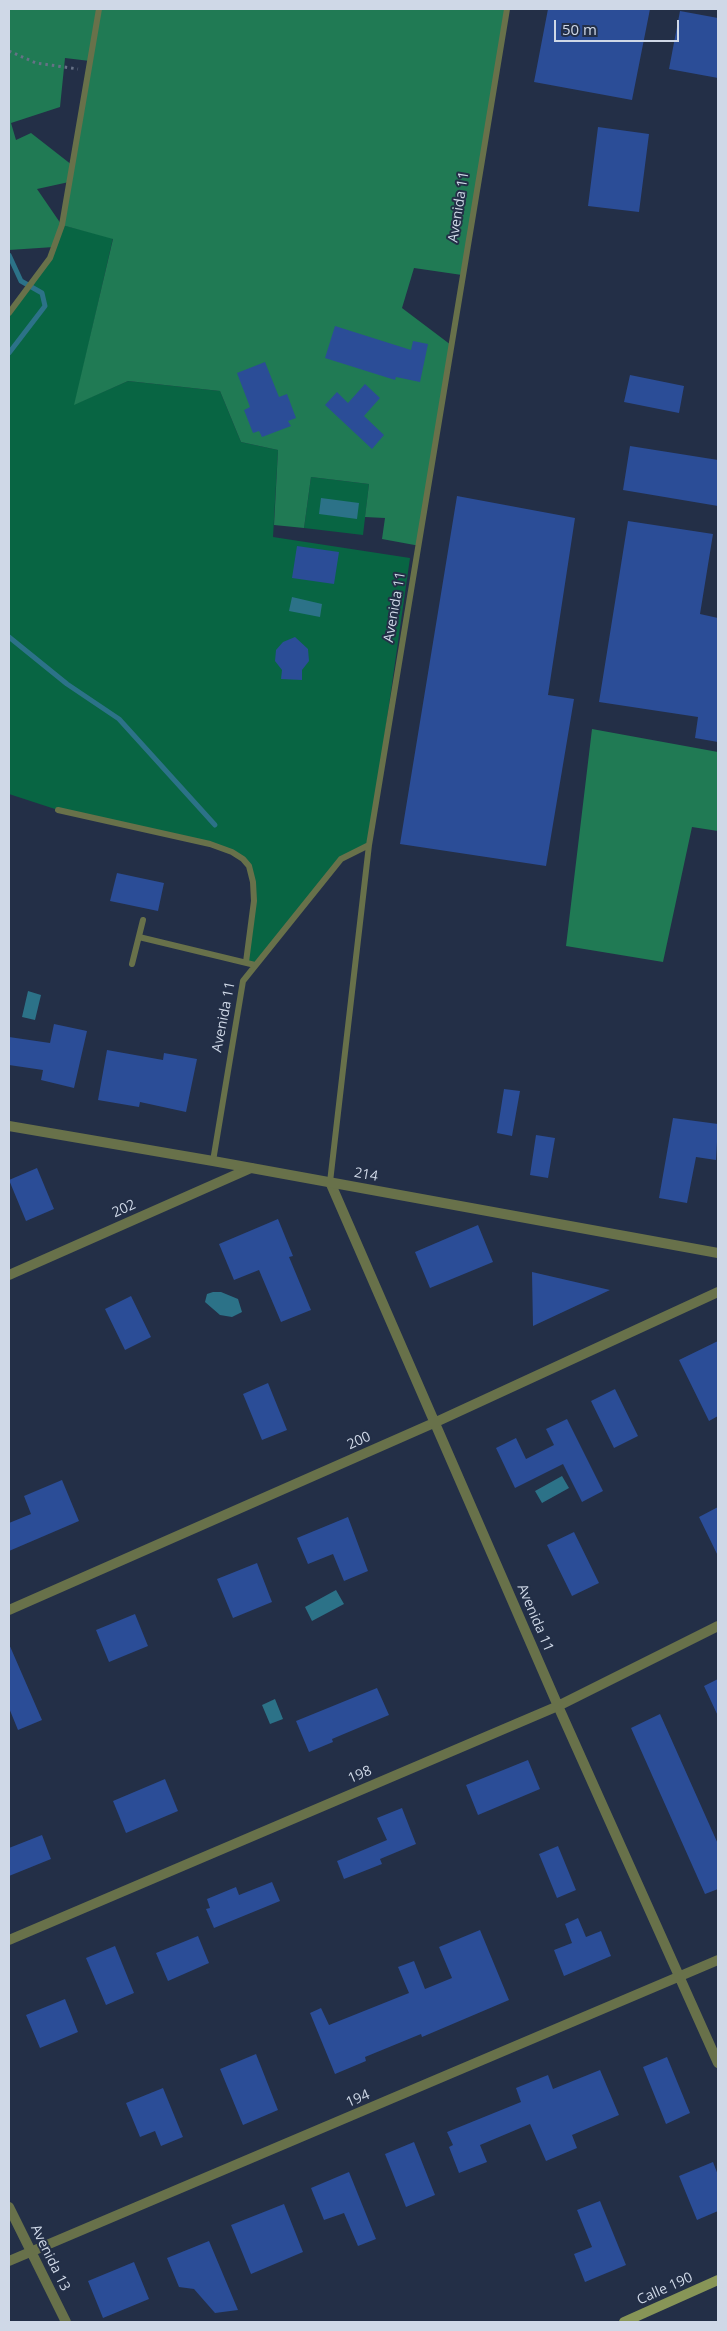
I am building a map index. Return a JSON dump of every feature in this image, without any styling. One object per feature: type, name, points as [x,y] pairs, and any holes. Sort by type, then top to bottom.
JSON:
[{"type":"main road","name":"Calle 190","points":[[624,2322],[718,2280]]},
{"type":"street","name":"214","points":[[9,1126],[213,1161],[718,1253]]},
{"type":"street","name":"202","points":[[9,1275],[251,1168]]},
{"type":"street","name":"Avenida 11","points":[[330,1182],[558,1706],[718,2063]]},
{"type":"street","name":"200","points":[[9,1610],[436,1422],[718,1292]]},
{"type":"street","name":"198","points":[[9,1940],[558,1706],[718,1626]]},
{"type":"street","name":"194","points":[[9,2261],[680,1978],[718,1960]]},
{"type":"street","name":"Avenida 13","points":[[9,2207],[66,2322]]},
{"type":"lane","points":[[9,313],[50,258],[62,225],[99,9]]},
{"type":"lane","name":"Avenida 11","points":[[213,1161],[243,981],[341,859],[369,846],[420,546],[474,195],[507,9]]},
{"type":"lane","points":[[58,810],[210,844],[232,852],[243,859],[249,866],[253,882],[254,901],[246,962]]},
{"type":"lane","points":[[330,1182],[369,846]]},
{"type":"lane","points":[[132,964],[144,920]]},
{"type":"lane","points":[[139,937],[255,965]]},
{"type":"path","points":[[9,51],[36,63],[88,70]]},
{"type":"green space","points":[[9,9],[99,9],[90,61],[65,58],[60,107],[11,123],[16,140],[31,133],[72,165],[100,9],[507,9],[462,275],[414,268],[402,308],[451,345],[420,546],[382,539],[385,518],[365,517],[369,484],[311,477],[304,528],[274,525],[278,450],[241,442],[220,391],[128,381],[74,405],[113,239],[62,225],[54,247],[9,250]],"holes":[[[69,182],[61,224],[37,189]]]},
{"type":"green space","points":[[62,225],[113,238],[75,404],[128,381],[220,391],[241,442],[278,450],[273,537],[410,558],[369,845],[341,859],[255,965],[246,962],[254,901],[249,866],[232,852],[58,810],[9,794],[9,313],[42,271]]},
{"type":"green space","points":[[311,477],[369,484],[363,535],[304,528]]},
{"type":"green space","points":[[592,729],[718,752],[718,831],[692,827],[663,962],[566,946]]},
{"type":"water","points":[[321,498],[359,503],[357,519],[319,514]]},
{"type":"water","points":[[292,597],[322,604],[320,617],[289,611]]},
{"type":"water","points":[[28,991],[41,995],[35,1020],[22,1017]]},
{"type":"water","points":[[221,1292],[238,1299],[242,1312],[232,1317],[220,1315],[205,1302],[207,1294]]},
{"type":"water","points":[[562,1476],[569,1488],[542,1503],[535,1491]]},
{"type":"water","points":[[336,1590],[344,1604],[312,1621],[305,1607]]},
{"type":"water","points":[[275,1699],[283,1719],[270,1724],[262,1705]]},
{"type":"building","points":[[548,9],[650,9],[632,100],[534,82]]},
{"type":"building","points":[[680,11],[718,18],[718,78],[669,69]]},
{"type":"building","points":[[598,127],[649,134],[639,212],[588,206]]},
{"type":"building","points":[[335,326],[411,350],[413,341],[428,344],[420,382],[396,377],[395,380],[325,358]]},
{"type":"building","points":[[265,362],[279,397],[287,394],[296,418],[288,421],[291,426],[262,437],[259,431],[253,433],[244,410],[250,407],[237,373]]},
{"type":"building","points":[[630,375],[684,386],[679,413],[624,402]]},
{"type":"building","points":[[365,384],[380,398],[364,416],[384,435],[372,449],[325,405],[337,392],[348,403]]},
{"type":"building","points":[[630,446],[718,460],[718,506],[623,490]]},
{"type":"building","points":[[457,496],[575,518],[548,695],[574,699],[546,866],[400,844]]},
{"type":"building","points":[[628,521],[713,534],[700,614],[718,618],[718,742],[695,738],[698,717],[599,702]]},
{"type":"building","points":[[297,546],[339,552],[334,584],[292,578]]},
{"type":"building","points":[[295,637],[308,649],[309,661],[302,670],[302,680],[281,679],[282,670],[275,661],[276,650],[283,642]]},
{"type":"building","points":[[117,873],[164,883],[158,911],[110,901]]},
{"type":"building","points":[[54,1024],[87,1031],[74,1088],[41,1080],[43,1070],[9,1065],[9,1037],[50,1043]]},
{"type":"building","points":[[107,1050],[163,1060],[164,1053],[197,1059],[186,1112],[140,1102],[139,1107],[98,1100]]},
{"type":"building","points":[[504,1089],[520,1091],[512,1136],[497,1133]]},
{"type":"building","points":[[673,1118],[718,1124],[716,1160],[696,1157],[687,1203],[659,1198]]},
{"type":"building","points":[[536,1135],[555,1138],[548,1178],[530,1175]]},
{"type":"building","points":[[37,1168],[54,1209],[26,1221],[9,1180]]},
{"type":"building","points":[[278,1219],[293,1256],[289,1257],[311,1310],[281,1322],[259,1270],[234,1280],[219,1244]]},
{"type":"building","points":[[478,1225],[493,1262],[430,1288],[415,1252]]},
{"type":"building","points":[[532,1272],[610,1290],[533,1326]]},
{"type":"building","points":[[131,1296],[151,1337],[125,1350],[105,1309]]},
{"type":"building","points":[[718,1341],[718,1416],[709,1421],[679,1360]]},
{"type":"building","points":[[268,1383],[287,1430],[262,1440],[243,1394]]},
{"type":"building","points":[[615,1389],[638,1436],[614,1448],[591,1401]]},
{"type":"building","points":[[567,1419],[603,1491],[582,1502],[563,1464],[515,1488],[496,1448],[516,1438],[526,1459],[554,1445],[546,1429]]},
{"type":"building","points":[[62,1480],[79,1521],[9,1551],[9,1523],[31,1514],[24,1496]]},
{"type":"building","points":[[718,1507],[718,1556],[699,1517]]},
{"type":"building","points":[[348,1517],[368,1571],[344,1581],[333,1554],[308,1564],[297,1538]]},
{"type":"building","points":[[574,1532],[599,1583],[572,1596],[547,1545]]},
{"type":"building","points":[[257,1563],[272,1602],[233,1618],[217,1579]]},
{"type":"building","points":[[135,1614],[148,1646],[109,1662],[96,1630]]},
{"type":"building","points":[[9,1644],[42,1720],[18,1730],[9,1708]]},
{"type":"building","points":[[718,1679],[718,1716],[704,1686]]},
{"type":"building","points":[[377,1688],[389,1715],[332,1739],[333,1742],[309,1752],[296,1721]]},
{"type":"building","points":[[660,1714],[718,1844],[718,1889],[705,1894],[631,1728]]},
{"type":"building","points":[[528,1760],[540,1789],[478,1815],[466,1785]]},
{"type":"building","points":[[165,1779],[178,1811],[126,1833],[113,1801]]},
{"type":"building","points":[[402,1808],[416,1844],[380,1859],[382,1864],[344,1879],[337,1861],[387,1840],[377,1818]]},
{"type":"building","points":[[42,1835],[51,1859],[9,1876],[9,1848]]},
{"type":"building","points":[[558,1846],[576,1890],[557,1898],[539,1854]]},
{"type":"building","points":[[272,1882],[280,1901],[214,1928],[206,1909],[210,1908],[207,1899],[236,1887],[239,1895]]},
{"type":"building","points":[[578,1918],[586,1937],[601,1931],[611,1956],[564,1976],[554,1950],[572,1943],[565,1924]]},
{"type":"building","points":[[480,1930],[509,2000],[422,2037],[421,2034],[365,2057],[366,2061],[335,2074],[310,2013],[321,2008],[329,2025],[409,1993],[398,1967],[414,1961],[425,1989],[452,1978],[439,1947]]},
{"type":"building","points":[[198,1936],[209,1963],[168,1981],[156,1953]]},
{"type":"building","points":[[115,1946],[134,1993],[106,2005],[86,1958]]},
{"type":"building","points":[[65,1999],[78,2032],[40,2048],[26,2015]]},
{"type":"building","points":[[256,2054],[278,2110],[243,2125],[220,2069]]},
{"type":"building","points":[[667,2057],[690,2113],[666,2124],[643,2067]]},
{"type":"building","points":[[600,2070],[619,2115],[572,2135],[577,2148],[546,2161],[530,2124],[480,2145],[487,2162],[459,2173],[449,2147],[453,2145],[447,2132],[521,2102],[516,2088],[548,2075],[553,2089]]},
{"type":"building","points":[[163,2088],[183,2137],[161,2146],[155,2131],[140,2137],[126,2103]]},
{"type":"building","points":[[414,2142],[435,2195],[406,2207],[385,2154]]},
{"type":"building","points":[[713,2162],[718,2175],[718,2211],[697,2220],[679,2176]]},
{"type":"building","points":[[349,2172],[376,2239],[358,2246],[344,2213],[324,2220],[311,2188]]},
{"type":"building","points":[[600,2201],[626,2265],[585,2282],[574,2254],[592,2247],[577,2210]]},
{"type":"building","points":[[284,2204],[303,2252],[251,2274],[231,2225]]},
{"type":"building","points":[[209,2241],[238,2310],[215,2313],[194,2289],[179,2287],[167,2258]]},
{"type":"building","points":[[134,2262],[149,2299],[103,2318],[88,2281]]},
{"type":"waterway","points":[[9,255],[21,281],[42,293],[45,306],[9,353]]},
{"type":"waterway","points":[[9,637],[67,684],[119,719],[215,825]]}]
